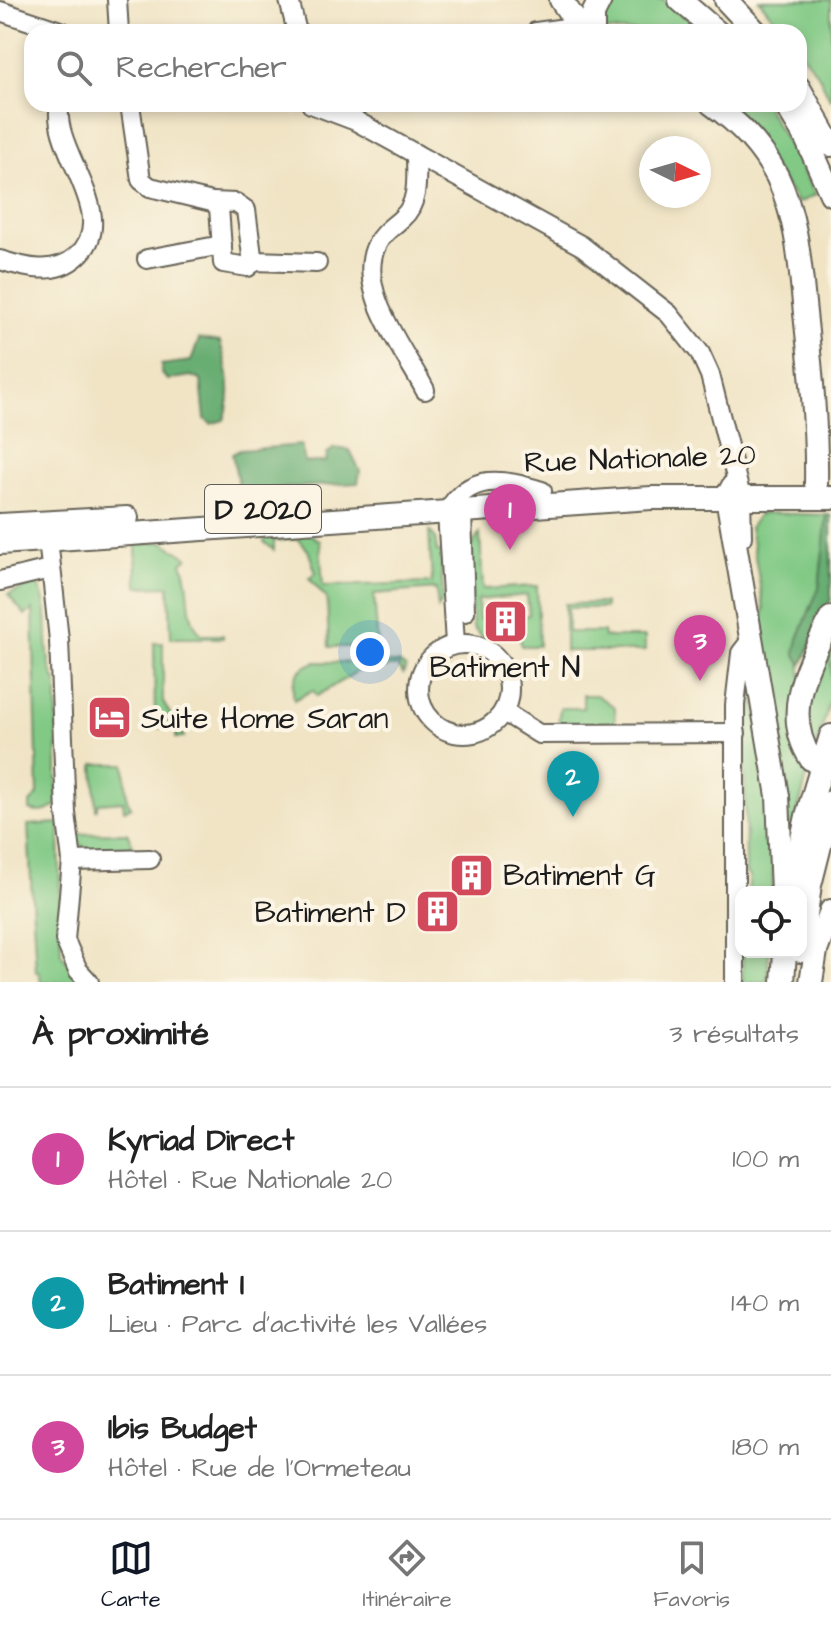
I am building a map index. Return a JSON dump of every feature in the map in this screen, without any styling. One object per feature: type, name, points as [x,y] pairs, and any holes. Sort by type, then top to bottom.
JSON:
[{"type":"main road","points":[[561,0],[571,24]]},
{"type":"main road","points":[[593,24],[593,14],[600,0]]},
{"type":"main road","points":[[680,0],[708,24]]},
{"type":"main road","points":[[695,0],[719,24]]},
{"type":"main road","points":[[726,0],[748,24]]},
{"type":"main road","points":[[807,85],[831,117]]},
{"type":"main road","points":[[807,102],[831,145]]},
{"type":"main road","points":[[724,112],[763,153],[776,176],[794,223],[826,489]]},
{"type":"main road","points":[[790,112],[806,138],[831,194]]},
{"type":"main road","name":"Rue Nationale 20","points":[[0,543],[51,532],[455,506],[826,489]]},
{"type":"main road","name":"Rue Nationale 20","points":[[455,506],[542,491],[735,492]]},
{"type":"main road","points":[[735,492],[751,640],[791,886]]},
{"type":"main road","name":"Rue Nationale 20","points":[[0,525],[51,532]]},
{"type":"main road","points":[[811,759],[798,733],[798,694],[831,618]]},
{"type":"main road","points":[[791,886],[831,736]]},
{"type":"main road","points":[[791,886],[831,802]]},
{"type":"main road","points":[[811,982],[811,936],[831,911]]},
{"type":"main road","points":[[783,982],[785,958]]},
{"type":"main road","points":[[800,982],[801,958]]},
{"type":"street","points":[[117,0],[118,24]]},
{"type":"street","points":[[289,0],[295,24]]},
{"type":"street","points":[[0,11],[39,24]]},
{"type":"street","points":[[0,260],[29,268],[58,267],[76,258],[88,243],[92,216],[60,125],[60,112]]},
{"type":"street","points":[[131,112],[141,180],[150,187],[212,202],[236,203],[246,210],[253,263]]},
{"type":"street","points":[[345,112],[582,246],[669,314],[700,353],[710,375],[735,492]]},
{"type":"street","points":[[416,154],[414,201],[404,217],[377,243],[373,274],[380,313],[425,390]]},
{"type":"street","points":[[212,202],[219,207],[223,263],[248,267],[253,263],[317,263]]},
{"type":"street","points":[[147,259],[222,245]]},
{"type":"street","points":[[455,506],[461,644]]},
{"type":"street","points":[[51,532],[50,569],[59,640],[66,813],[72,861],[65,940],[78,970],[89,982]]},
{"type":"street","points":[[0,581],[50,569]]},
{"type":"street","points":[[735,982],[736,733],[740,657],[751,640]]},
{"type":"street","points":[[461,644],[495,655],[505,667],[510,689],[504,712],[483,730],[465,735],[452,733],[430,718],[419,694],[420,674],[434,655],[461,644]]},
{"type":"street","points":[[504,712],[539,734],[736,733]]},
{"type":"street","points":[[72,861],[150,859]]},
{"type":"green space","points":[[612,0],[664,0],[694,24],[601,24],[605,7]]},
{"type":"green space","points":[[759,0],[831,0],[831,101],[807,60],[807,24],[778,24]]},
{"type":"green space","points":[[735,112],[769,112],[816,195],[798,203]]},
{"type":"green space","points":[[199,339],[220,342],[227,372],[229,401],[224,420],[211,424],[205,419],[201,380],[191,376],[168,380],[161,373],[161,365],[191,361]]},
{"type":"green space","points":[[301,445],[305,462],[326,462],[327,454],[334,448],[350,450],[360,471],[358,483],[240,491],[232,454],[240,450]]},
{"type":"green space","points":[[759,514],[827,515],[819,588],[798,639],[810,766],[790,840],[759,638],[764,609],[750,527]]},
{"type":"green space","points":[[827,515],[831,515],[831,599],[802,665],[795,653],[819,588]]},
{"type":"green space","points":[[429,531],[435,537],[437,552],[441,552],[443,599],[438,609],[436,589],[374,594],[378,647],[329,647],[327,599],[309,578],[316,573],[308,550],[298,539],[274,541],[274,550],[264,542],[264,535],[307,532],[320,541],[323,586],[432,583]]},
{"type":"green space","points":[[480,533],[483,589],[537,586],[539,646],[521,646],[518,617],[529,615],[527,595],[478,600],[479,619],[487,619],[488,643],[473,628],[468,551]]},
{"type":"green space","points":[[163,542],[188,558],[182,563],[196,627],[202,635],[223,635],[223,638],[171,638],[169,586],[137,587],[136,544]]},
{"type":"green space","points":[[36,583],[45,606],[49,659],[57,683],[57,805],[41,812],[30,810],[30,803],[38,795],[33,610],[25,615],[8,595]]},
{"type":"green space","points":[[605,603],[605,608],[568,608],[568,632],[603,632],[604,637],[645,637],[645,651],[565,651],[565,604]]},
{"type":"green space","points":[[831,628],[831,698],[815,751],[803,696]]},
{"type":"green space","points":[[154,643],[163,643],[163,702],[184,737],[176,738],[176,728],[155,728]]},
{"type":"green space","points":[[316,662],[399,663],[406,668],[403,674],[398,666],[358,671],[317,696],[313,690],[294,700],[296,676],[304,667]]},
{"type":"green space","points":[[748,672],[771,778],[773,886],[749,886],[750,876],[746,874],[744,693]]},
{"type":"green space","points":[[583,695],[596,695],[615,707],[615,726],[558,726],[560,708],[583,708]]},
{"type":"green space","points":[[94,764],[125,764],[127,800],[131,807],[124,810],[123,801],[99,803],[96,810]]},
{"type":"green space","points":[[59,823],[61,953],[81,982],[41,982],[39,972],[36,972],[28,825]]},
{"type":"green space","points":[[127,833],[135,849],[90,850],[75,842],[75,834]]},
{"type":"green space","points":[[743,958],[769,958],[767,982],[742,982]]},
{"type":"place","name":"Kyriad Direct","points":[[510,550]]},
{"type":"place","name":"Batiment N","points":[[505,621]]},
{"type":"place","name":"Ibis Budget","points":[[700,681]]},
{"type":"place","name":"Suite Home Saran","points":[[110,718]]},
{"type":"place","name":"Batiment I","points":[[573,817]]},
{"type":"place","name":"Batiment G","points":[[472,875]]},
{"type":"place","name":"Batiment D","points":[[437,912]]}]
